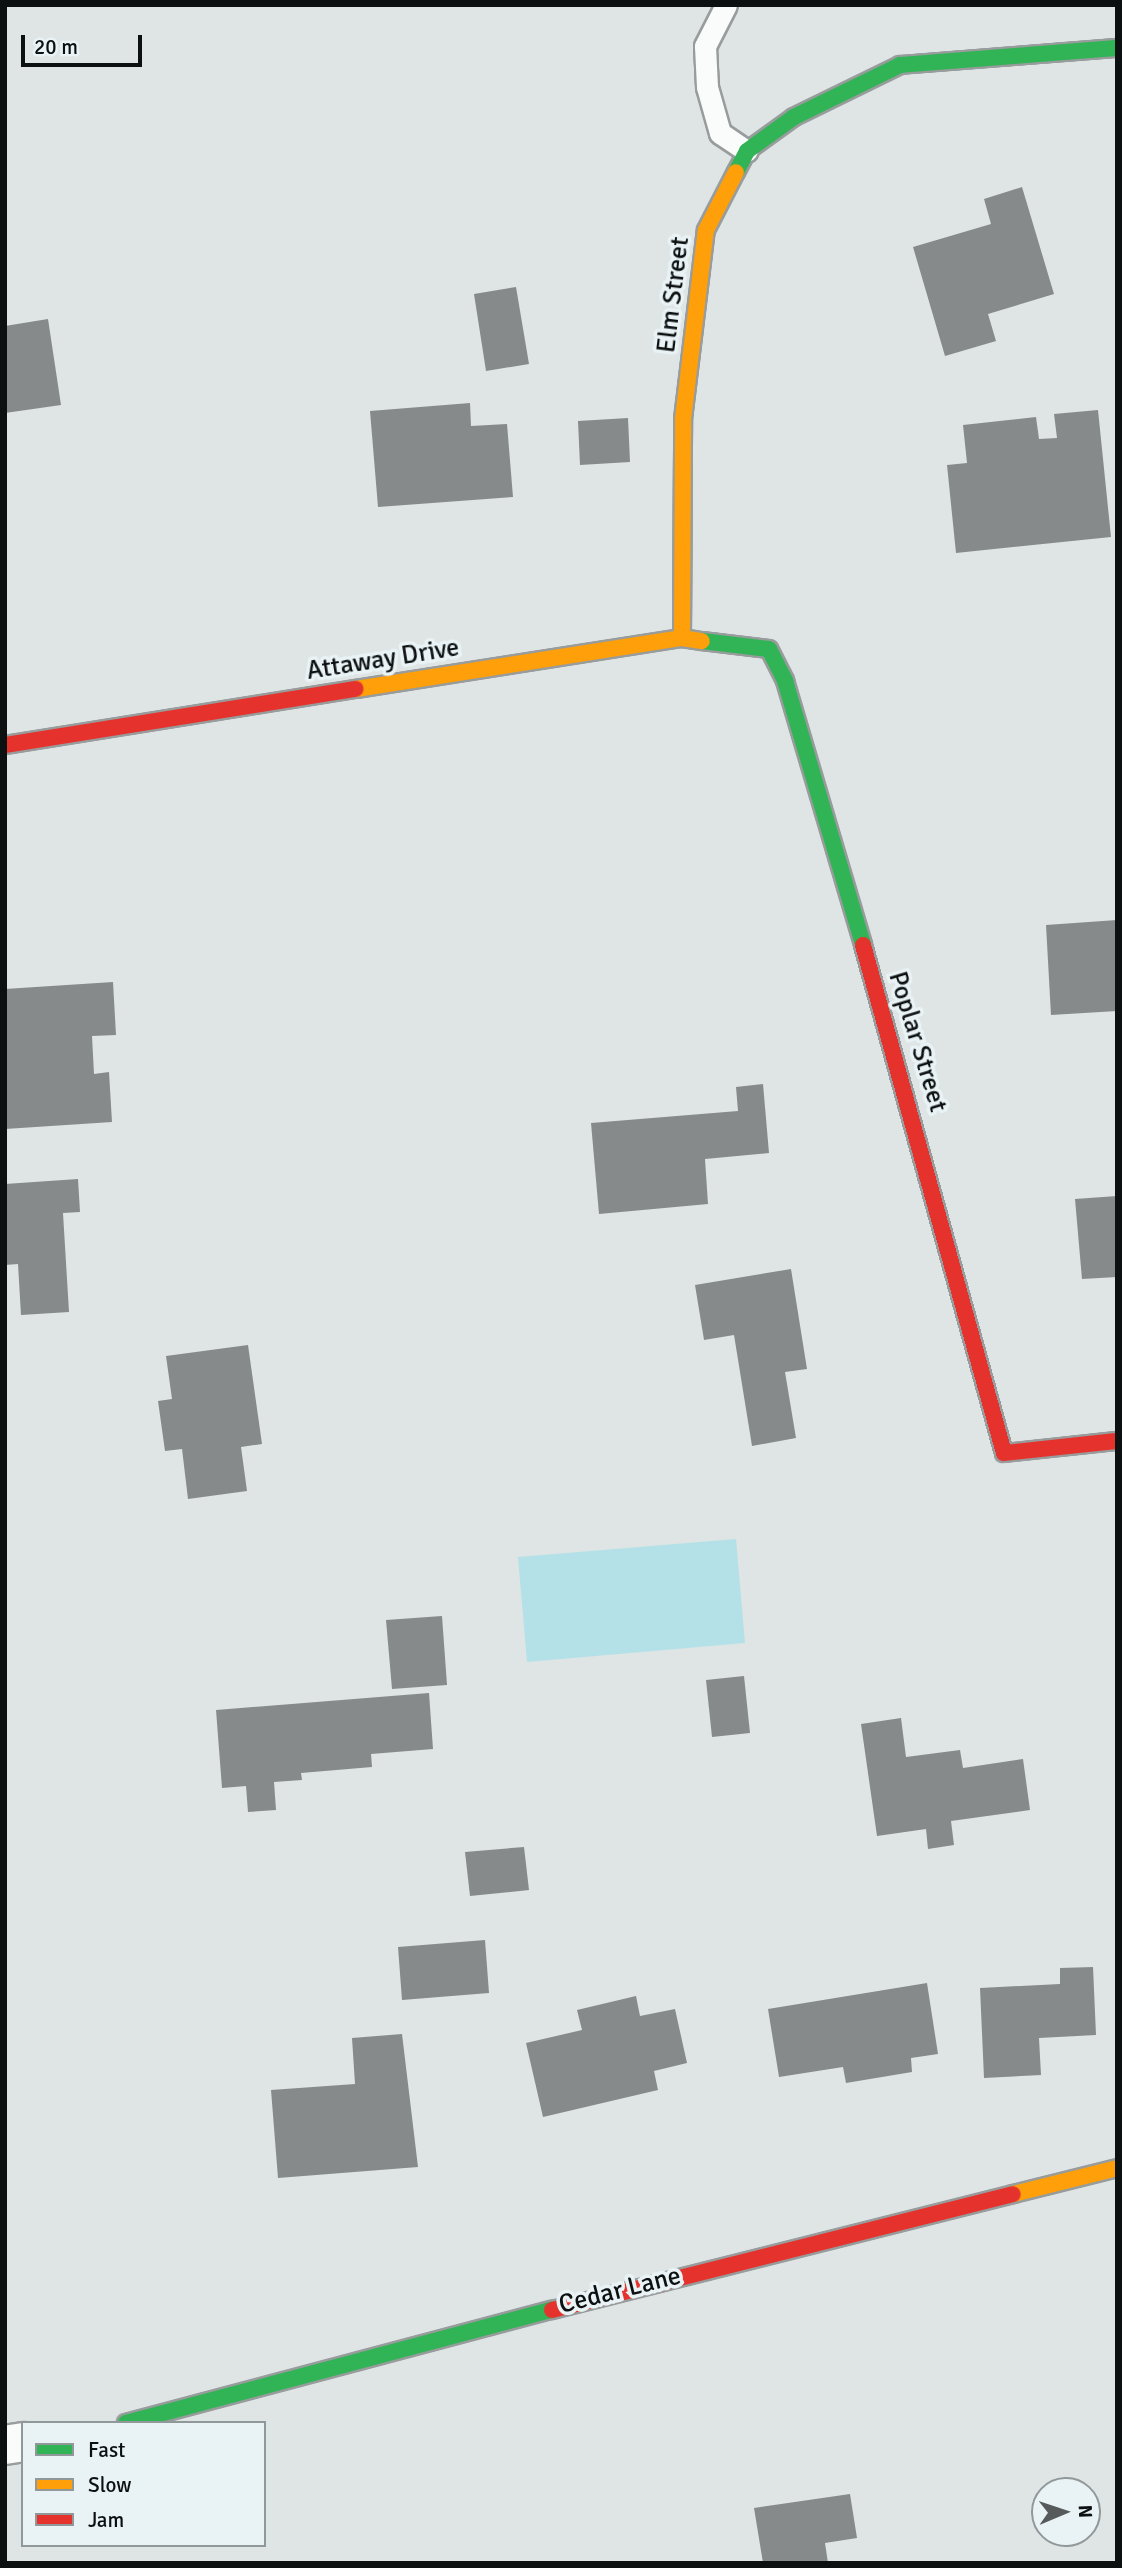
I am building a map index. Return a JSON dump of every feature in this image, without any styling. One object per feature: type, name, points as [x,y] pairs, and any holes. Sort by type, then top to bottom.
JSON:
[{"type":"street","name":"Elm Street","points":[[682,638],[684,419],[706,230],[747,151],[794,117],[900,65],[1117,48]]},
{"type":"street","name":"Attaway Drive","points":[[5,745],[682,638],[769,649]]},
{"type":"street","name":"Poplar Street","points":[[769,649],[785,681],[936,1194],[1004,1453],[1117,1441]]},
{"type":"street","name":"Cedar Lane","points":[[133,2421],[348,2361],[1117,2168]]},
{"type":"lane","points":[[726,5],[705,46],[707,87],[720,133],[747,151]]},
{"type":"shaded area","points":[[736,1539],[745,1643],[527,1662],[518,1557]]},
{"type":"building","points":[[1022,187],[1054,294],[988,314],[996,341],[945,356],[913,247],[991,224],[984,199]]},
{"type":"building","points":[[516,287],[529,364],[486,371],[474,294]]},
{"type":"building","points":[[48,319],[61,405],[5,413],[5,326]]},
{"type":"building","points":[[470,403],[471,426],[507,424],[513,497],[378,507],[370,411]]},
{"type":"building","points":[[1098,410],[1111,537],[956,553],[947,465],[967,463],[963,425],[1036,417],[1039,439],[1057,438],[1054,414]]},
{"type":"building","points":[[628,418],[630,462],[580,465],[578,421]]},
{"type":"building","points":[[1117,920],[1117,1011],[1051,1015],[1046,925]]},
{"type":"building","points":[[113,982],[116,1035],[92,1036],[94,1074],[109,1072],[112,1122],[5,1129],[5,989]]},
{"type":"building","points":[[763,1084],[769,1153],[705,1159],[708,1204],[599,1214],[591,1123],[738,1111],[736,1087]]},
{"type":"building","points":[[78,1179],[80,1212],[63,1213],[69,1312],[21,1315],[18,1264],[5,1265],[5,1184]]},
{"type":"building","points":[[1117,1196],[1117,1277],[1082,1279],[1075,1199]]},
{"type":"building","points":[[791,1269],[807,1369],[785,1372],[796,1438],[752,1446],[734,1335],[704,1340],[695,1285]]},
{"type":"building","points":[[248,1345],[262,1444],[241,1447],[247,1491],[188,1499],[182,1449],[165,1451],[158,1401],[172,1399],[166,1356]]},
{"type":"building","points":[[442,1616],[447,1685],[392,1689],[386,1620]]},
{"type":"building","points":[[744,1676],[750,1733],[712,1737],[706,1680]]},
{"type":"building","points":[[429,1693],[433,1749],[371,1754],[372,1767],[301,1773],[302,1780],[274,1782],[276,1810],[248,1812],[246,1786],[222,1788],[216,1710]]},
{"type":"building","points":[[901,1718],[906,1757],[960,1750],[963,1768],[1023,1759],[1030,1810],[951,1821],[954,1845],[928,1849],[926,1829],[877,1836],[861,1724]]},
{"type":"building","points":[[524,1847],[529,1890],[470,1896],[465,1852]]},
{"type":"building","points":[[485,1940],[489,1993],[402,2000],[398,1947]]},
{"type":"building","points":[[1093,1967],[1096,2035],[1039,2038],[1041,2075],[984,2078],[980,1988],[1060,1984],[1060,1968]]},
{"type":"building","points":[[927,1983],[938,2054],[911,2058],[912,2072],[846,2083],[843,2067],[779,2077],[768,2009]]},
{"type":"building","points":[[636,1996],[640,2016],[675,2009],[687,2063],[654,2071],[658,2090],[543,2117],[526,2043],[582,2030],[577,2010]]},
{"type":"building","points":[[402,2034],[418,2167],[278,2178],[271,2090],[355,2084],[352,2038]]},
{"type":"building","points":[[850,2494],[857,2538],[825,2543],[828,2563],[763,2563],[754,2508]]},
{"type":"traffic: fast","points":[[736,172],[747,151],[794,117],[900,65],[1117,48]]},
{"type":"traffic: fast","points":[[702,641],[769,649],[785,681],[863,945]]},
{"type":"traffic: fast","points":[[134,2421],[552,2310]]},
{"type":"traffic: slow","points":[[682,638],[683,419],[706,230],[736,172]]},
{"type":"traffic: slow","points":[[356,689],[682,638],[702,641]]},
{"type":"traffic: slow","points":[[1013,2194],[1117,2168]]},
{"type":"traffic: jam","points":[[5,745],[356,689]]},
{"type":"traffic: jam","points":[[863,945],[1004,1453],[1117,1441]]},
{"type":"traffic: jam","points":[[552,2310],[1013,2194]]}]
